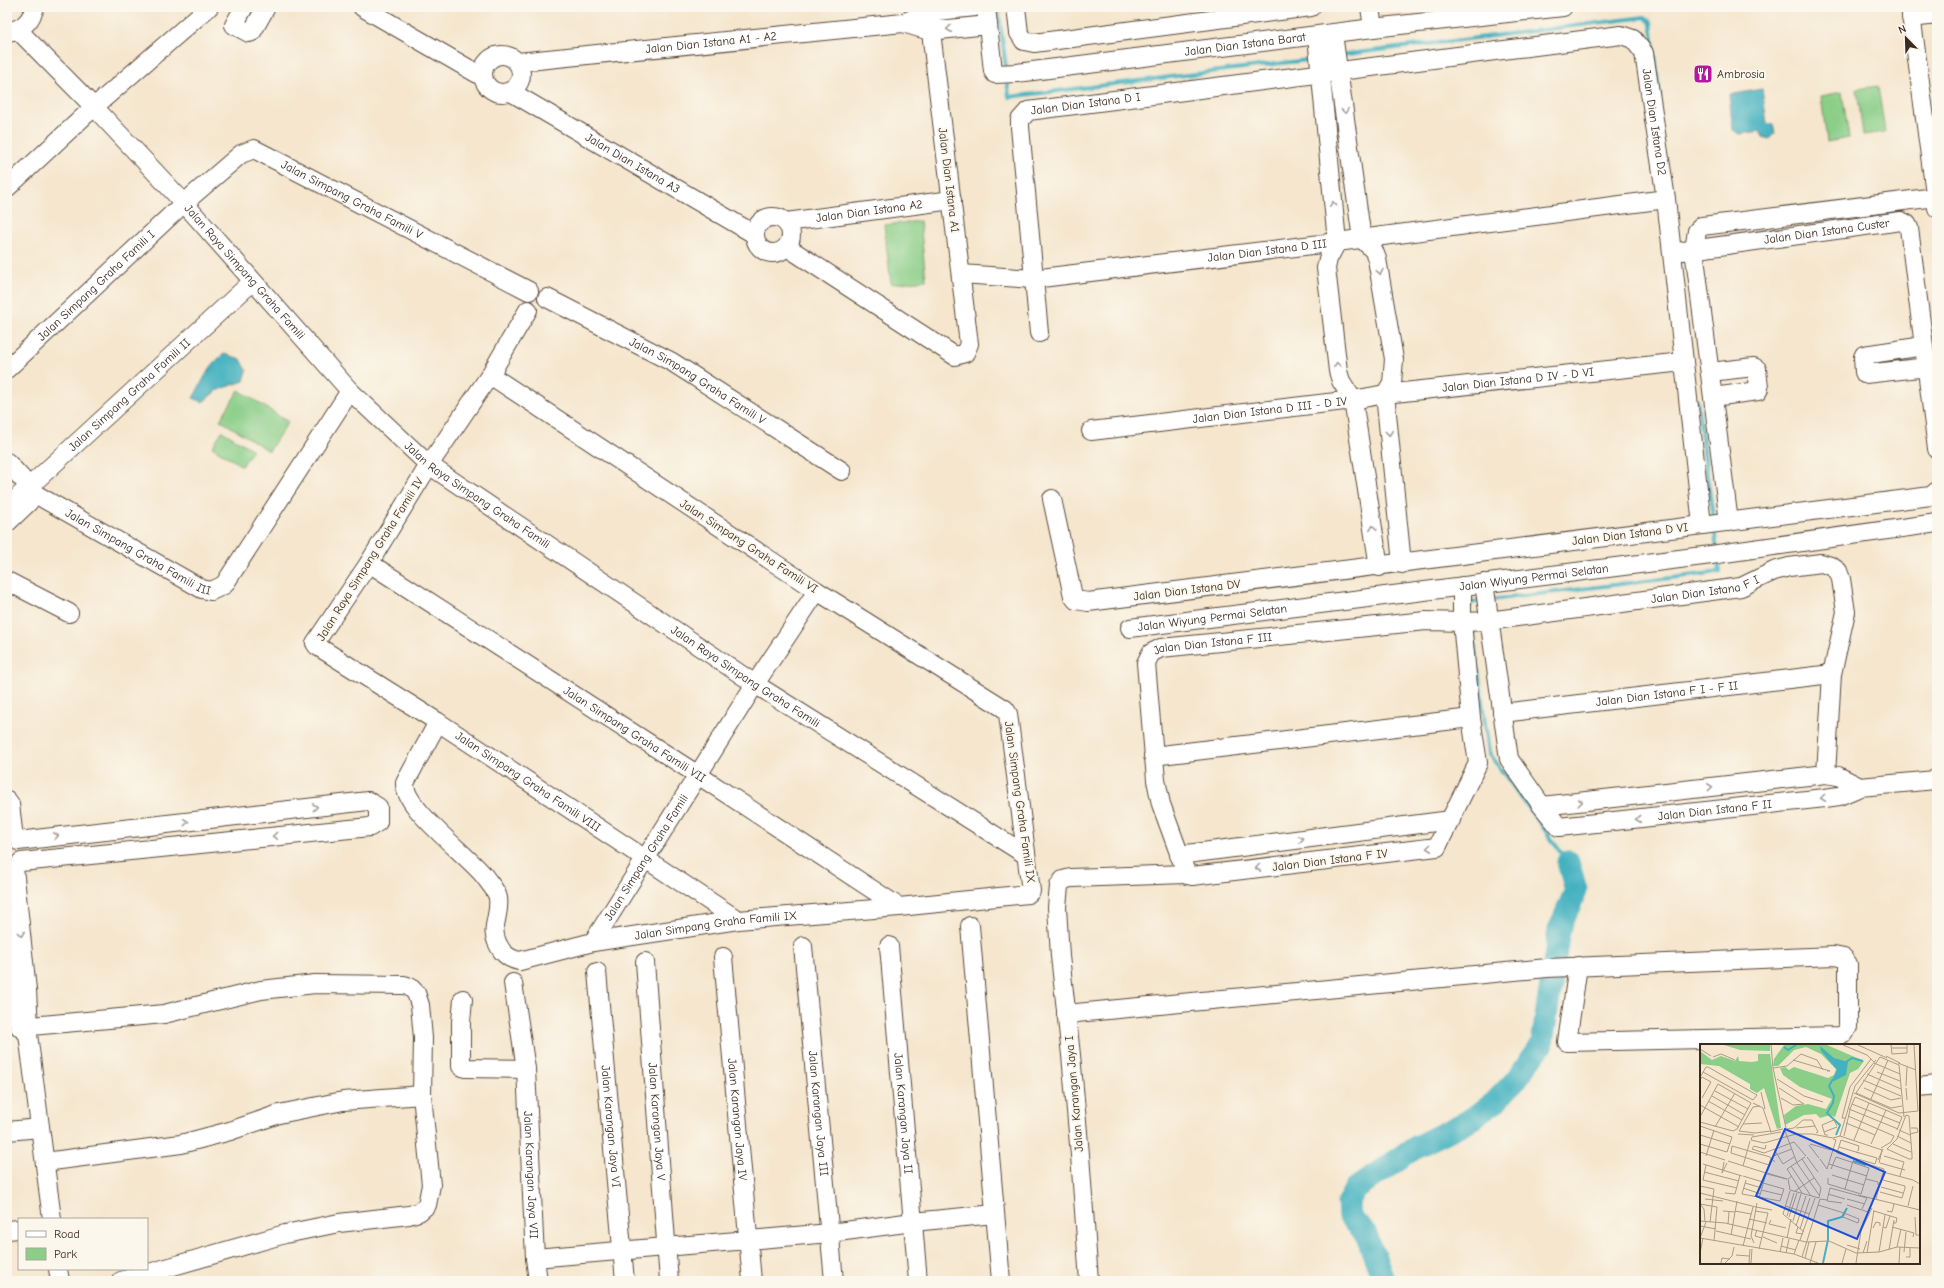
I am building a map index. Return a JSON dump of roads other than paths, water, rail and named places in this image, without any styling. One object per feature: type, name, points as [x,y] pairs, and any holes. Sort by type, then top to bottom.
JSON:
[{"type":"street","points":[[12,31],[25,24],[32,17],[35,7]]},
{"type":"street","points":[[7,188],[94,107],[209,7]]},
{"type":"street","points":[[244,7],[234,25],[249,33],[252,32],[266,7]]},
{"type":"street","points":[[362,7],[483,77]]},
{"type":"street","name":"Jalan Dian Istana A1 - A2","points":[[518,62],[904,23],[928,10],[975,7]]},
{"type":"street","name":"Jalan Dian Istana Barat","points":[[986,7],[993,71],[995,74],[1017,73],[1326,39],[1372,28],[1564,7]]},
{"type":"street","points":[[1016,7],[1019,33],[1024,40],[1034,43],[1311,7]]},
{"type":"street","points":[[1370,7],[1372,28]]},
{"type":"street","name":"Jalan Dian Istana A1","points":[[787,247],[955,356],[960,356],[965,353],[969,344],[928,10]]},
{"type":"street","points":[[1937,14],[1910,13],[1936,202],[1702,226],[1683,251],[1710,372],[1713,397],[1716,523],[1930,496],[1937,491]]},
{"type":"street","name":"Jalan Dian Istana A1 - A2","points":[[904,23],[930,31],[988,25]]},
{"type":"street","name":"Jalan Raya Simpang Graha Famili","points":[[12,31],[94,107],[184,203],[252,282],[350,391],[429,465],[755,684],[1026,856]]},
{"type":"street","name":"Jalan Dian Istana D2","points":[[1339,69],[1621,35],[1633,39],[1644,53],[1666,199]]},
{"type":"street","points":[[1326,39],[1339,69],[1362,239],[1374,251],[1377,259],[1394,359],[1392,383],[1385,394],[1392,595]]},
{"type":"street","points":[[1326,39],[1320,71],[1337,242],[1666,199]]},
{"type":"street","points":[[503,55],[511,57],[518,62],[521,68],[520,82],[511,92],[504,94],[496,93],[485,84],[483,77],[485,65],[494,56],[503,55]]},
{"type":"street","name":"Jalan Dian Istana D I","points":[[1039,333],[1020,127],[1020,120],[1028,112],[1339,69]]},
{"type":"street","name":"Jalan Dian Istana A3","points":[[511,92],[754,234]]},
{"type":"street","name":"Jalan Simpang Graha Famili V","points":[[184,203],[241,154],[248,150],[258,149],[529,291]]},
{"type":"street","name":"Jalan Dian Istana D VI","points":[[1391,565],[1716,523],[1683,362],[1683,251],[1666,199]]},
{"type":"street","name":"Jalan Dian Istana A2","points":[[786,222],[952,200]]},
{"type":"street","name":"Jalan Simpang Graha Famili I","points":[[7,369],[184,203]]},
{"type":"street","points":[[766,218],[780,218],[786,222],[792,234],[791,241],[787,247],[781,252],[773,254],[760,248],[755,242],[754,234],[756,227],[766,218]]},
{"type":"street","name":"Jalan Dian Istana Custer","points":[[1683,251],[1903,222],[1909,228],[1928,367],[1937,448]]},
{"type":"street","name":"Jalan Dian Istana D III","points":[[961,274],[1034,279],[1337,242]]},
{"type":"street","name":"Jalan Dian Istana D III","points":[[1337,242],[1328,259],[1326,268],[1338,371],[1341,381],[1353,400]]},
{"type":"street","name":"Jalan Simpang Graha Famili II","points":[[7,523],[33,491],[252,282]]},
{"type":"street","points":[[538,289],[546,294],[546,305],[542,311],[535,312],[528,310],[524,304],[524,296],[529,291],[538,289]]},
{"type":"street","name":"Jalan Simpang Graha Famili V","points":[[547,298],[672,362],[842,471]]},
{"type":"street","name":"Jalan Raya Simpang Graha Famili IV","points":[[317,646],[316,640],[368,563],[429,465],[490,375],[528,310]]},
{"type":"street","points":[[1924,346],[1863,356],[1864,372],[1866,374],[1928,367]]},
{"type":"street","name":"Jalan Dian Istana D IV - D VI","points":[[1353,400],[1385,394],[1683,362]]},
{"type":"street","points":[[1710,372],[1754,367],[1757,369],[1760,388],[1758,391],[1713,397]]},
{"type":"street","name":"Jalan Simpang Graha Famili VI","points":[[490,375],[817,591],[1003,707],[1008,714]]},
{"type":"street","name":"Jalan Simpang Graha Famili III","points":[[7,462],[33,491],[202,589],[211,591],[219,589],[224,585],[350,391]]},
{"type":"street","name":"Jalan Dian Istana D III - D IV","points":[[1091,431],[1353,400],[1391,565]]},
{"type":"street","name":"Jalan Simpang Graha Famili II","points":[[7,507],[33,491]]},
{"type":"street","name":"Jalan Dian Istana DV","points":[[1052,498],[1073,596],[1076,600],[1081,602],[1391,565]]},
{"type":"street","name":"Jalan Wiyung Permai Selatan","points":[[1130,628],[1462,586],[1484,587],[1937,523]]},
{"type":"street","name":"Jalan Simpang Graha Famili VII","points":[[368,563],[698,775],[899,907]]},
{"type":"street","name":"Jalan Dian Istana F I","points":[[1464,622],[1486,618],[1741,587],[1774,571],[1821,563],[1831,566],[1838,571],[1841,579],[1846,612],[1832,674]]},
{"type":"street","points":[[7,581],[69,613]]},
{"type":"street","name":"Jalan Dian Istana F IV","points":[[1189,875],[1434,848],[1438,845],[1478,763],[1471,718],[1462,586]]},
{"type":"street","name":"Jalan Dian Istana F II","points":[[1484,587],[1486,618],[1509,759],[1558,826],[1562,827],[1832,797],[1850,792],[1860,787]]},
{"type":"street","name":"Jalan Simpang Graha Famili","points":[[594,942],[755,684],[817,591]]},
{"type":"street","name":"Jalan Dian Istana F III","points":[[1189,875],[1179,855],[1161,804],[1153,756],[1146,663],[1147,658],[1155,650],[1426,621],[1464,622]]},
{"type":"street","name":"Jalan Simpang Graha Famili VIII","points":[[317,646],[438,722],[738,920]]},
{"type":"street","points":[[1826,774],[1832,674]]},
{"type":"street","name":"Jalan Dian Istana F I - F II","points":[[1502,713],[1832,674]]},
{"type":"street","name":"Jalan Simpang Graha Famili IX","points":[[438,722],[405,783],[405,788],[417,809],[479,869],[496,892],[498,899],[494,932],[496,942],[509,957],[520,961],[594,942],[738,920],[899,907],[1028,894],[1032,889],[1026,856],[1008,714]]},
{"type":"street","points":[[1153,756],[1471,718]]},
{"type":"street","name":"Jalan Dian Istana F II","points":[[1542,806],[1826,774],[1838,776],[1860,787]]},
{"type":"street","points":[[1860,787],[1935,780]]},
{"type":"street","points":[[7,800],[10,804],[13,839],[22,847],[23,854],[14,866],[22,1024]]},
{"type":"street","points":[[13,839],[368,801],[378,807],[378,822],[370,827],[14,866]]},
{"type":"street","name":"Jalan Dian Istana F IV","points":[[1179,855],[1451,820]]},
{"type":"street","name":"Jalan Karangan Jaya I","points":[[1089,1281],[1080,1155],[1060,956],[1057,906],[1059,886],[1063,880],[1071,878],[1189,875]]},
{"type":"street","points":[[970,926],[1001,1281]]},
{"type":"street","points":[[7,934],[40,1128],[52,1218]]},
{"type":"street","name":"Jalan Karangan Jaya III","points":[[803,946],[834,1281]]},
{"type":"street","name":"Jalan Karangan Jaya II","points":[[889,946],[918,1281]]},
{"type":"street","points":[[1066,1014],[1547,968],[1834,956],[1844,958],[1848,964],[1848,1027],[1844,1034],[1839,1036],[1567,1042],[1572,967]]},
{"type":"street","name":"Jalan Karangan Jaya IV","points":[[723,957],[752,1281]]},
{"type":"street","name":"Jalan Karangan Jaya V","points":[[645,962],[669,1281]]},
{"type":"street","name":"Jalan Karangan Jaya VI","points":[[597,972],[625,1281]]},
{"type":"street","points":[[22,1024],[164,1014],[262,990],[315,984],[404,986],[410,987],[416,993],[420,1005],[423,1038],[422,1095],[431,1185],[429,1200],[424,1209],[409,1215],[339,1223],[285,1234],[121,1281]]},
{"type":"street","name":"Jalan Karangan Jaya VII","points":[[513,984],[526,1069],[535,1258],[538,1281]]},
{"type":"street","points":[[463,999],[461,1022],[462,1066],[465,1068],[526,1069]]},
{"type":"street","points":[[1920,1087],[1937,1086]]},
{"type":"street","points":[[45,1162],[181,1144],[279,1114],[343,1101],[422,1095]]},
{"type":"street","points":[[7,1131],[40,1128]]},
{"type":"street","points":[[535,1258],[830,1233],[913,1222],[995,1214]]},
{"type":"street","points":[[7,1230],[18,1229]]},
{"type":"street","points":[[58,1270],[60,1281]]},
{"type":"water","points":[[1762,89],[1767,123],[1773,125],[1775,133],[1769,139],[1763,137],[1760,131],[1740,134],[1733,130],[1729,95]]},
{"type":"water","points":[[224,354],[241,359],[247,371],[244,381],[216,391],[203,402],[193,398],[210,368]]},
{"type":"waterway","points":[[998,7],[1006,68]]},
{"type":"waterway","points":[[1340,55],[1645,17],[1651,23],[1660,98]]},
{"type":"waterway","points":[[1007,79],[1009,97],[1315,59]]},
{"type":"waterway","points":[[1697,400],[1713,518]]},
{"type":"waterway","points":[[1714,527],[1717,550]]},
{"type":"waterway","points":[[1490,600],[1720,572],[1718,559]]},
{"type":"waterway","points":[[1470,606],[1469,603],[1481,601]]},
{"type":"waterway","points":[[1472,626],[1489,753],[1568,862]]},
{"type":"waterway","points":[[1384,1281],[1366,1234],[1349,1217],[1348,1203],[1355,1189],[1416,1147],[1468,1121],[1494,1103],[1515,1081],[1542,1044],[1559,930],[1576,890],[1568,862]]},
{"type":"place","name":"Ambrosia","points":[[1703,74]]}]
